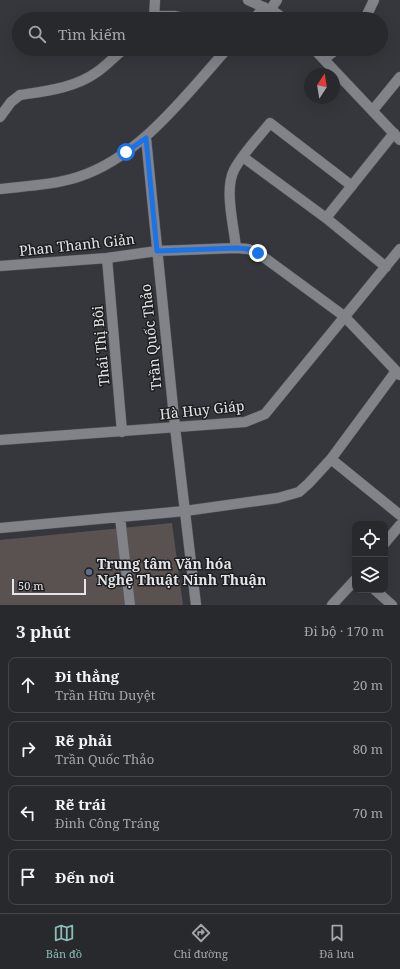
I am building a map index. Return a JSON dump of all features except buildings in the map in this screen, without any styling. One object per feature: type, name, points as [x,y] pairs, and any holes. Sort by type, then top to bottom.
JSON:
[{"type":"street","points":[[154,12],[155,0]]},
{"type":"street","points":[[248,0],[272,12]]},
{"type":"street","points":[[263,12],[277,0]]},
{"type":"street","points":[[368,12],[374,0]]},
{"type":"street","points":[[0,117],[15,98],[20,95],[58,89],[84,79],[97,72],[116,56]]},
{"type":"street","points":[[0,189],[52,183],[80,176],[116,159],[146,138],[221,56]]},
{"type":"street","points":[[321,56],[397,136],[352,186],[326,218]]},
{"type":"street","points":[[324,59],[328,56]]},
{"type":"street","points":[[373,110],[400,77]]},
{"type":"street","points":[[236,248],[230,181],[234,170],[270,123],[352,186]]},
{"type":"street","name":"Trần Quốc Thảo","points":[[146,138],[175,428],[196,605]]},
{"type":"street","points":[[243,157],[326,218],[386,267]]},
{"type":"street","name":"Phan Thanh Giản","points":[[0,266],[107,258],[157,251],[236,248],[248,249],[258,253],[344,316],[398,373]]},
{"type":"street","name":"Hà Huy Giáp","points":[[0,440],[245,422],[265,414],[400,249]]},
{"type":"street","name":"Thái Thị Bôi","points":[[107,258],[122,432]]},
{"type":"street","points":[[0,528],[185,511],[278,498],[295,494],[309,484],[331,459],[398,373]]},
{"type":"street","points":[[331,459],[400,515]]},
{"type":"street","points":[[120,517],[130,605]]},
{"type":"street","points":[[388,539],[400,525]]},
{"type":"street","points":[[332,605],[352,583]]},
{"type":"street","points":[[378,593],[392,605]]},
{"type":"place","name":"Trung tâm Văn hóa Nghệ Thuật Ninh Thuận","points":[[89,572]]},
{"type":"route","points":[[126,152],[146,138],[157,251],[236,248],[248,249],[258,253]]}]
